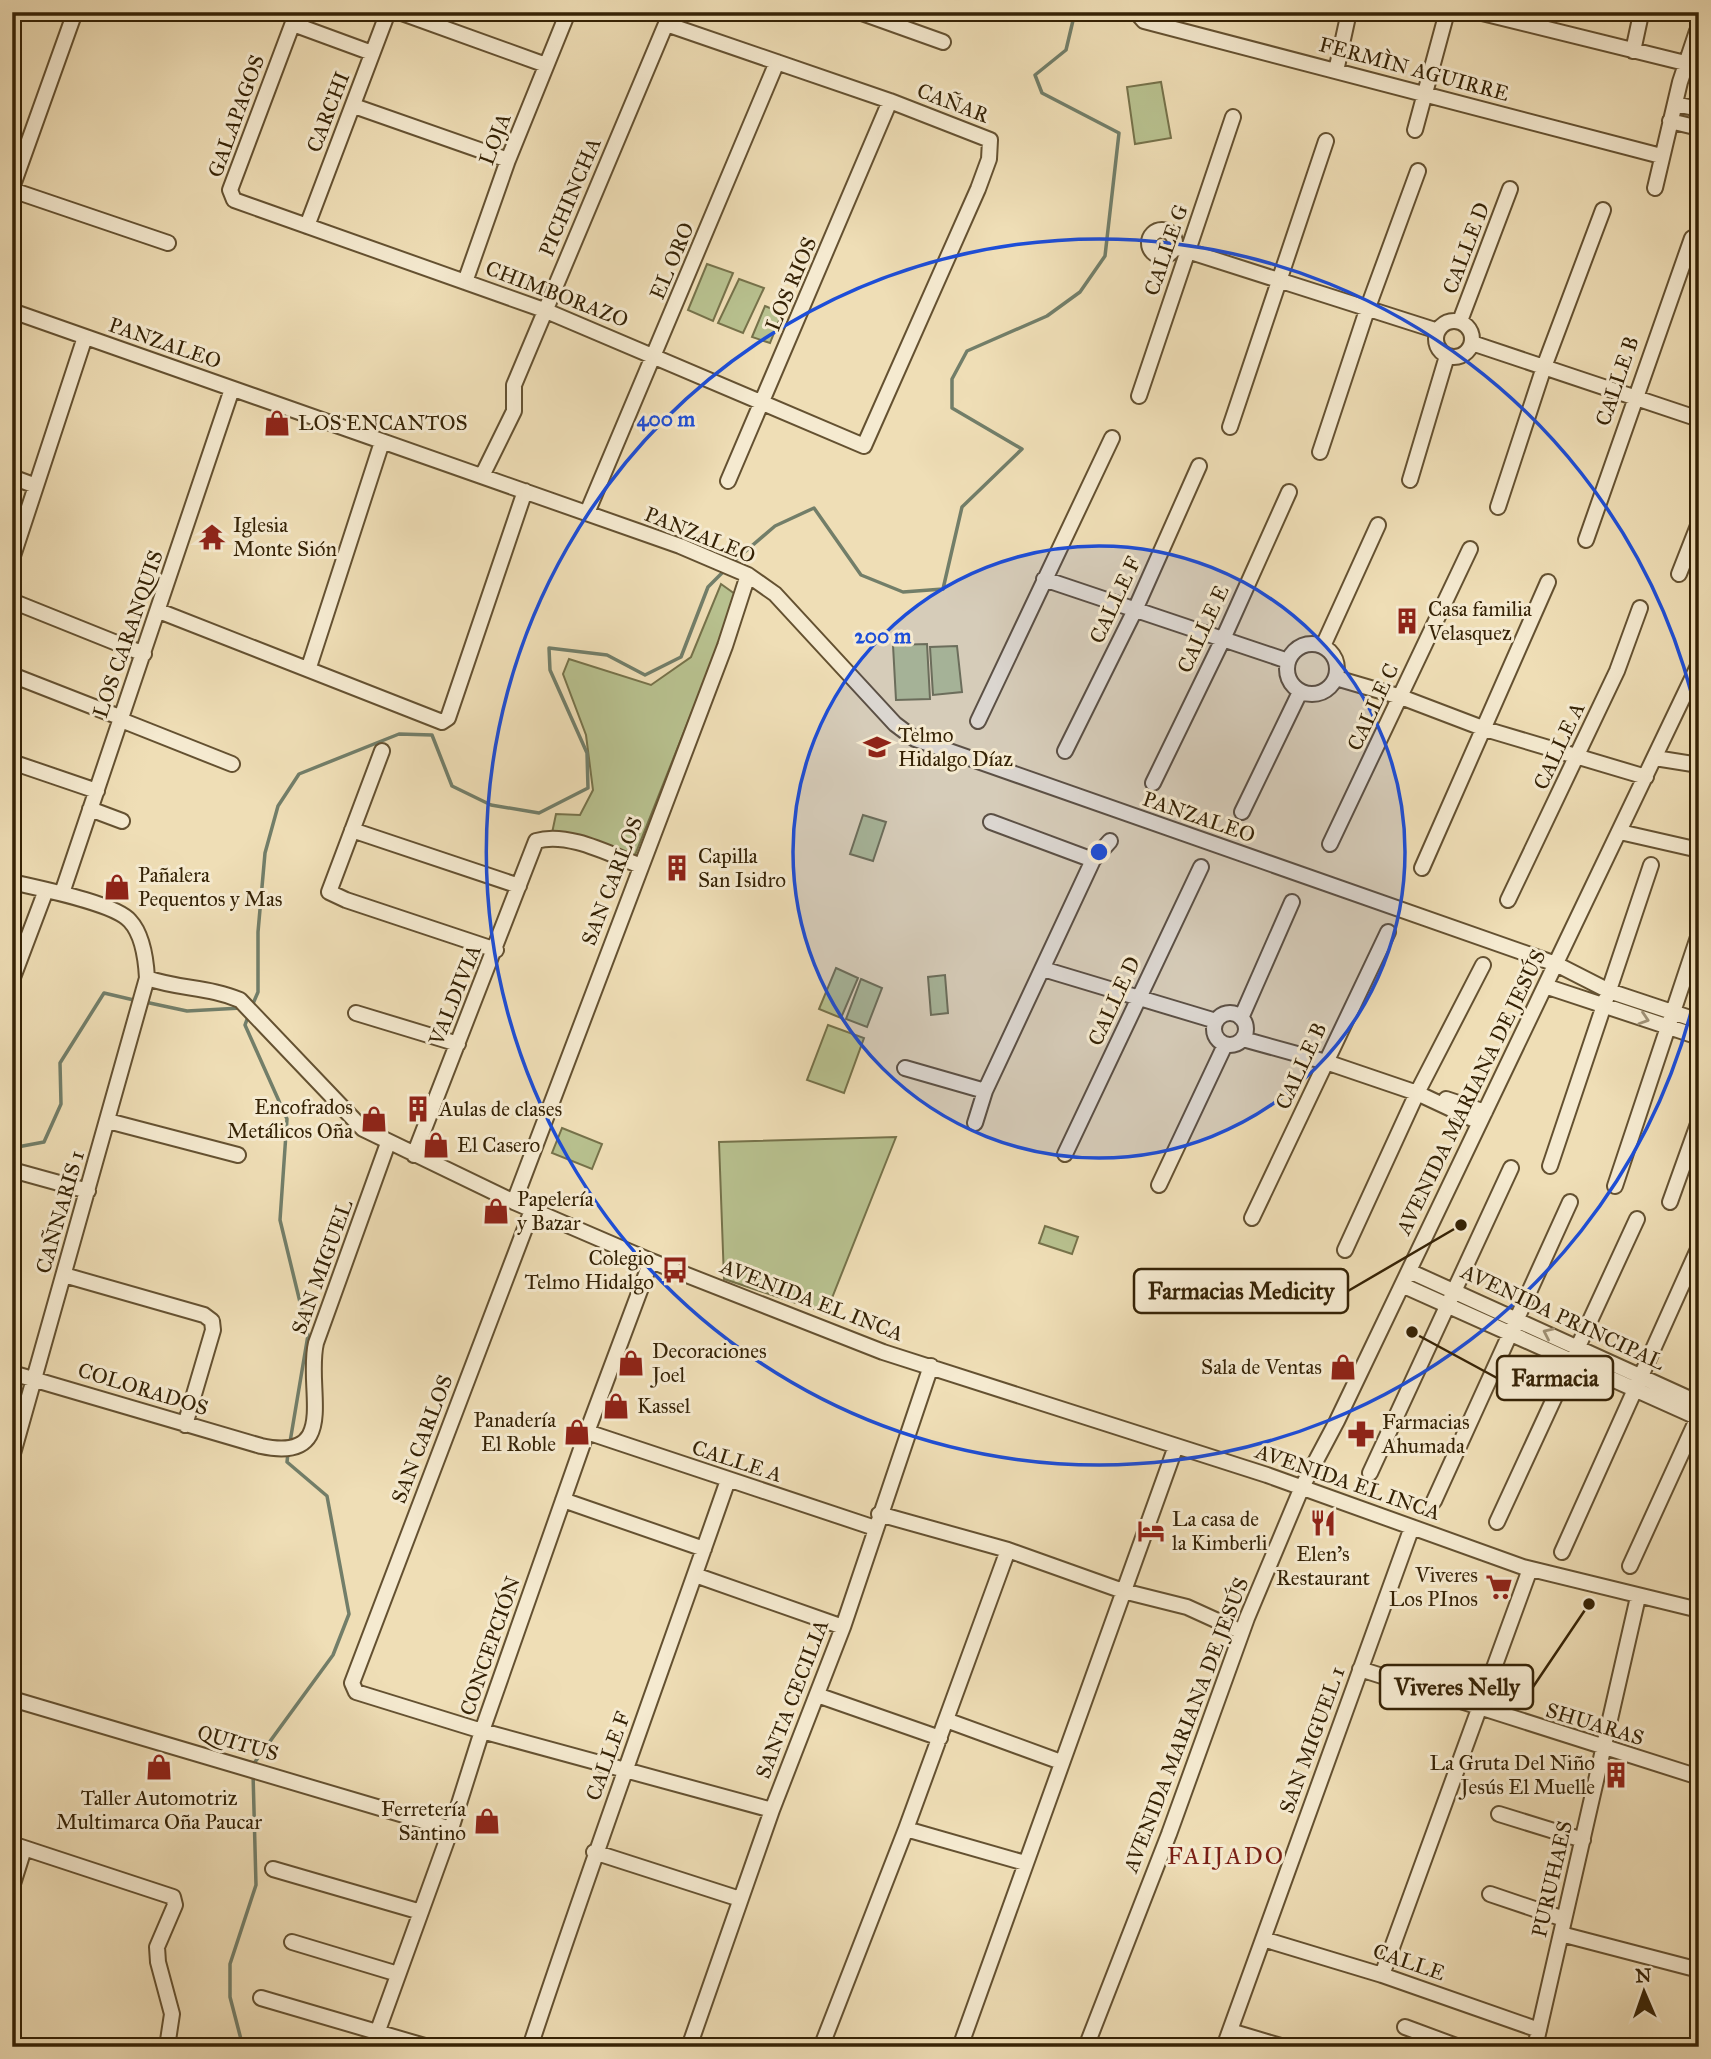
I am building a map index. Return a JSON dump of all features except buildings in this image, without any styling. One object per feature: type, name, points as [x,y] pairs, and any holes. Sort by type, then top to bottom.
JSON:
[{"type":"street","points":[[75,12],[19,151],[12,189],[168,243]]},
{"type":"street","name":"CARCHI","points":[[307,226],[388,12]]},
{"type":"street","points":[[399,12],[546,65]]},
{"type":"street","name":"LOJA","points":[[465,282],[508,160],[568,12]]},
{"type":"street","points":[[859,12],[943,42]]},
{"type":"street","name":"FERMÌN AGUIRRE","points":[[1136,12],[1144,21],[1661,156]]},
{"type":"street","points":[[1336,71],[1349,12]]},
{"type":"street","points":[[1415,130],[1447,12]]},
{"type":"street","points":[[1478,12],[1685,63]]},
{"type":"street","points":[[1633,51],[1641,14]]},
{"type":"street","points":[[295,18],[372,53]]},
{"type":"street","name":"GALAPAGOS","points":[[230,194],[295,18]]},
{"type":"street","name":"CAÑAR","points":[[669,18],[777,62],[890,101],[990,140],[991,146],[962,226],[864,446]]},
{"type":"street","name":"PICHINCHA","points":[[482,476],[514,411],[514,384],[544,310],[669,18]]},
{"type":"street","points":[[1655,188],[1685,63],[1697,31]]},
{"type":"street","name":"EL ORO","points":[[587,513],[777,62]]},
{"type":"street","name":"LOS RIOS","points":[[728,481],[890,101]]},
{"type":"street","points":[[1675,103],[1699,109]]},
{"type":"street","points":[[354,106],[508,160]]},
{"type":"street","name":"CALLE G","points":[[1139,396],[1181,249],[1233,117]]},
{"type":"street","points":[[1671,121],[1699,128]]},
{"type":"street","points":[[1230,427],[1326,141]]},
{"type":"street","points":[[1320,452],[1367,310],[1418,171]]},
{"type":"street","name":"CALLE D","points":[[1460,321],[1510,189]]},
{"type":"street","name":"CHIMBORAZO","points":[[230,194],[234,200],[544,310],[764,401],[864,446]]},
{"type":"street","points":[[1498,507],[1544,367],[1603,210]]},
{"type":"street","name":"CALLE B","points":[[1586,540],[1633,397],[1692,237]]},
{"type":"street","points":[[1181,249],[1438,331]]},
{"type":"street","name":"PANZALEO","points":[[12,312],[709,558],[745,574],[783,602],[895,724],[915,739],[1556,964],[1670,1020]]},
{"type":"street","points":[[1460,321],[1472,332],[1472,343],[1463,355],[1447,356],[1438,348],[1438,331],[1445,323],[1460,321]]},
{"type":"street","points":[[12,559],[85,337]]},
{"type":"street","points":[[1472,343],[1699,419]]},
{"type":"street","points":[[1410,480],[1447,356]]},
{"type":"street","name":"LOS CARANQUIS","points":[[62,893],[232,389]]},
{"type":"street","points":[[978,721],[1112,438]]},
{"type":"street","points":[[309,667],[382,442]]},
{"type":"street","name":"CALLE F","points":[[1065,751],[1135,610],[1199,466]]},
{"type":"street","points":[[12,477],[36,486]]},
{"type":"street","points":[[159,611],[309,667],[436,721],[446,720],[525,491]]},
{"type":"street","name":"CALLE E","points":[[1153,783],[1223,639],[1289,492]]},
{"type":"street","points":[[1679,574],[1699,523]]},
{"type":"street","points":[[1323,646],[1378,525]]},
{"type":"street","name":"CALLE C","points":[[1330,844],[1470,549]]},
{"type":"street","name":"SAN CARLOS","points":[[514,1202],[640,866],[745,574]]},
{"type":"street","points":[[1044,579],[1288,662]]},
{"type":"street","points":[[1422,868],[1548,582]]},
{"type":"street","points":[[12,601],[144,654]]},
{"type":"street","name":"CALLE A","points":[[1508,900],[1630,641],[1640,608]]},
{"type":"street","points":[[1323,646],[1334,656],[1336,678],[1321,693],[1300,692],[1288,678],[1288,662],[1300,647],[1323,646]]},
{"type":"street","name":"AVENIDA MARIANA DE JESÚS","points":[[1086,2047],[1242,1632],[1302,1488],[1409,1271],[1699,664]]},
{"type":"street","points":[[12,675],[232,764]]},
{"type":"street","points":[[1336,678],[1401,697],[1485,729],[1601,766],[1613,766],[1644,781]]},
{"type":"street","points":[[1242,812],[1300,692]]},
{"type":"street","points":[[382,751],[329,892],[346,901],[496,950]]},
{"type":"street","points":[[1656,758],[1699,765]]},
{"type":"street","points":[[12,762],[97,791]]},
{"type":"street","points":[[90,809],[122,821]]},
{"type":"street","points":[[991,822],[1093,860]]},
{"type":"street","points":[[352,830],[519,886]]},
{"type":"street","points":[[1619,832],[1699,850]]},
{"type":"street","name":"VALDIVIA","points":[[414,1155],[496,950],[536,841],[554,838],[640,866]]},
{"type":"street","points":[[975,1123],[985,1091],[1093,860],[1110,841]]},
{"type":"street","points":[[1550,1166],[1651,865]]},
{"type":"street","name":"CALLE D","points":[[1065,1154],[1201,867]]},
{"type":"street","points":[[12,881],[62,893],[128,919],[140,940],[146,984]]},
{"type":"street","points":[[12,980],[46,890]]},
{"type":"street","points":[[1241,1018],[1228,1013],[1216,1021],[1214,1035],[1225,1045],[1235,1045],[1243,1039],[1246,1031],[1241,1018],[1292,902]]},
{"type":"street","name":"CALLE B","points":[[1252,1218],[1388,932]]},
{"type":"street","points":[[1615,1186],[1699,934]]},
{"type":"street","points":[[1345,1250],[1417,1093],[1483,965]]},
{"type":"street","points":[[1043,969],[1216,1021]]},
{"type":"street","name":"AVENIDA EL INCA","points":[[146,984],[226,993],[240,1000],[355,1123],[388,1143],[514,1202],[651,1261],[883,1352],[1302,1488],[1530,1569],[1699,1610]]},
{"type":"street","name":"CAÑNARIS 1","points":[[12,1457],[146,984]]},
{"type":"street","points":[[1545,986],[1604,1007],[1670,1020],[1699,1021]]},
{"type":"street","points":[[356,1013],[458,1044]]},
{"type":"street","points":[[1670,1020],[1699,1037]]},
{"type":"street","points":[[1243,1039],[1326,1062],[1417,1093],[1456,1101],[1482,1117]]},
{"type":"street","points":[[1159,1185],[1225,1045]]},
{"type":"street","points":[[905,1068],[985,1091]]},
{"type":"street","points":[[108,1121],[238,1155]]},
{"type":"street","points":[[1670,1202],[1699,1121]]},
{"type":"street","name":"SAN MIGUEL","points":[[261,1446],[287,1449],[307,1440],[316,1427],[312,1366],[316,1343],[388,1143]]},
{"type":"street","points":[[1370,1472],[1511,1168]]},
{"type":"street","points":[[12,1170],[88,1191]]},
{"type":"street","points":[[1434,1501],[1570,1202]]},
{"type":"street","name":"SAN CARLOS","points":[[482,1731],[356,1692],[352,1683],[532,1210]]},
{"type":"street","points":[[1497,1522],[1637,1219]]},
{"type":"street","points":[[1562,1552],[1699,1247]]},
{"type":"street","name":"CONCEPCIÓN","points":[[372,2047],[452,1829],[482,1731],[587,1432],[651,1261]]},
{"type":"street","name":"AVENIDA PRINCIPAL","points":[[1409,1271],[1455,1290],[1514,1326]]},
{"type":"street","points":[[64,1275],[204,1315],[212,1321],[213,1330],[185,1425]]},
{"type":"street","name":"AVENIDA PRINCIPAL","points":[[1402,1285],[1514,1326],[1698,1413]]},
{"type":"street","name":"SANTA CECILIA","points":[[689,2047],[772,1810],[843,1627],[931,1366]]},
{"type":"street","name":"COLORADOS","points":[[12,1373],[261,1446]]},
{"type":"street","points":[[1630,1566],[1698,1413]]},
{"type":"street","name":"CALLE A","points":[[587,1432],[727,1480],[877,1521],[1008,1550],[1123,1591],[1187,1607],[1242,1632]]},
{"type":"street","points":[[960,2047],[1176,1446]]},
{"type":"street","name":"CALLE F","points":[[530,2047],[594,1852],[627,1770],[727,1480]]},
{"type":"street","points":[[563,1500],[704,1549]]},
{"type":"street","name":"SAN MIGUEL 1","points":[[1224,2047],[1412,1527]]},
{"type":"street","points":[[822,2045],[906,1829],[1008,1550]]},
{"type":"street","points":[[1382,1975],[1530,1569]]},
{"type":"street","points":[[695,1575],[843,1627]]},
{"type":"street","name":"PURUHAES","points":[[1535,2047],[1638,1597]]},
{"type":"street","name":"SHUARAS","points":[[1360,1669],[1604,1749],[1699,1777]]},
{"type":"street","points":[[817,1695],[940,1738]]},
{"type":"street","name":"QUITUS","points":[[12,1699],[452,1829]]},
{"type":"street","points":[[946,1720],[1061,1762]]},
{"type":"street","points":[[482,1731],[772,1810]]},
{"type":"street","points":[[1499,1814],[1583,1840]]},
{"type":"street","points":[[906,1829],[1025,1863]]},
{"type":"street","points":[[12,1887],[18,1846],[173,1897],[175,1905],[158,1947],[158,1962],[172,2014],[167,2047]]},
{"type":"street","points":[[594,1852],[740,1899]]},
{"type":"street","points":[[273,1869],[421,1912]]},
{"type":"street","points":[[1490,1894],[1562,1927],[1699,1969]]},
{"type":"street","name":"CALLE","points":[[1264,1938],[1382,1975],[1539,2030]]},
{"type":"street","points":[[292,1942],[398,1974]]},
{"type":"street","points":[[261,1998],[428,2047]]},
{"type":"street","points":[[1405,2027],[1458,2047]]},
{"type":"street","points":[[1230,2031],[1284,2047]]},
{"type":"green space","points":[[1161,82],[1171,138],[1135,144],[1127,87]]},
{"type":"green space","points":[[707,264],[733,273],[713,321],[688,310]]},
{"type":"green space","points":[[739,279],[764,288],[743,333],[718,323]]},
{"type":"green space","points":[[765,306],[782,313],[770,343],[752,337]]},
{"type":"green space","points":[[721,584],[735,594],[736,601],[635,855],[552,833],[556,814],[580,815],[593,790],[586,735],[563,674],[569,659],[651,685],[691,657]]},
{"type":"green space","points":[[927,644],[930,699],[896,700],[893,645]]},
{"type":"green space","points":[[957,646],[962,692],[933,695],[930,647]]},
{"type":"green space","points":[[863,815],[886,822],[873,861],[850,854]]},
{"type":"green space","points":[[836,968],[858,978],[841,1018],[819,1009]]},
{"type":"green space","points":[[945,975],[948,1013],[931,1015],[928,977]]},
{"type":"green space","points":[[861,979],[882,988],[867,1027],[846,1019]]},
{"type":"green space","points":[[828,1025],[864,1038],[844,1093],[807,1080]]},
{"type":"green space","points":[[562,1128],[602,1144],[592,1169],[552,1153]]},
{"type":"green space","points":[[896,1137],[826,1313],[724,1279],[719,1142]]},
{"type":"green space","points":[[1045,1226],[1078,1237],[1072,1254],[1039,1243]]},
{"type":"waterway","points":[[733,562],[775,526],[814,508],[861,575],[903,592],[943,589],[962,507],[1022,449],[952,408],[952,379],[967,351],[1047,316],[1080,292],[1105,256],[1119,133],[1042,93],[1035,75],[1066,50],[1075,12]]},
{"type":"waterway","points":[[252,1006],[258,992],[258,932],[265,853],[278,806],[299,774],[399,734],[432,735],[452,786],[491,805],[539,813],[588,788],[587,753],[550,670],[549,648],[607,655],[645,675],[681,657],[708,587],[725,570]]},
{"type":"waterway","points":[[12,1148],[44,1142],[61,1104],[60,1063],[104,993],[138,1001]]},
{"type":"waterway","points":[[145,1002],[187,1011],[241,1008]]},
{"type":"waterway","points":[[249,1014],[245,1025],[287,1119],[280,1220],[308,1335],[290,1442]]},
{"type":"waterway","points":[[252,1766],[333,1655],[349,1614],[327,1496],[287,1462],[288,1453]]},
{"type":"waterway","points":[[243,2047],[230,1997],[230,1964],[256,1885],[253,1773]]},
{"type":"place","name":"LOS ENCANTOS","points":[[277,423]]},
{"type":"place","name":"Iglesia Monte Sión","points":[[212,537]]},
{"type":"place","name":"Casa familia Velasquez","points":[[1407,621]]},
{"type":"place","name":"Telmo Hidalgo Díaz","points":[[877,747]]},
{"type":"place","name":"Capilla San Isidro","points":[[677,868]]},
{"type":"place","name":"Pañalera Pequentos y Mas","points":[[117,887]]},
{"type":"place","name":"Aulas de clases","points":[[418,1109]]},
{"type":"place","name":"Encofrados Metálicos Oña","points":[[374,1119]]},
{"type":"place","name":"El Casero","points":[[436,1145]]},
{"type":"place","name":"Papelería y Bazar","points":[[496,1211]]},
{"type":"place","name":"Farmacias Medicity","points":[[1461,1225]]},
{"type":"place","name":"Colegio Telmo Hidalgo","points":[[675,1270]]},
{"type":"place","name":"Farmacia","points":[[1412,1332]]},
{"type":"place","name":"Decoraciones Joel","points":[[631,1363]]},
{"type":"place","name":"Sala de Ventas","points":[[1343,1367]]},
{"type":"place","name":"Kassel","points":[[616,1406]]},
{"type":"place","name":"Panadería El Roble","points":[[577,1432]]},
{"type":"place","name":"Farmacias Ahumada","points":[[1361,1434]]},
{"type":"place","name":"Elen's Restaurant","points":[[1323,1523]]},
{"type":"place","name":"La casa de la Kimberli","points":[[1151,1531]]},
{"type":"place","name":"Viveres Los PInos","points":[[1499,1587]]},
{"type":"place","name":"Viveres Nelly","points":[[1589,1604]]},
{"type":"place","name":"Taller Automotriz Multimarca Oña Paucar","points":[[159,1767]]},
{"type":"place","name":"La Gruta Del Niño Jesús El Muelle","points":[[1616,1775]]},
{"type":"place","name":"Ferretería Santino","points":[[487,1821]]},
{"type":"district","name":"FAIJADO","points":[[1226,1856]]}]
